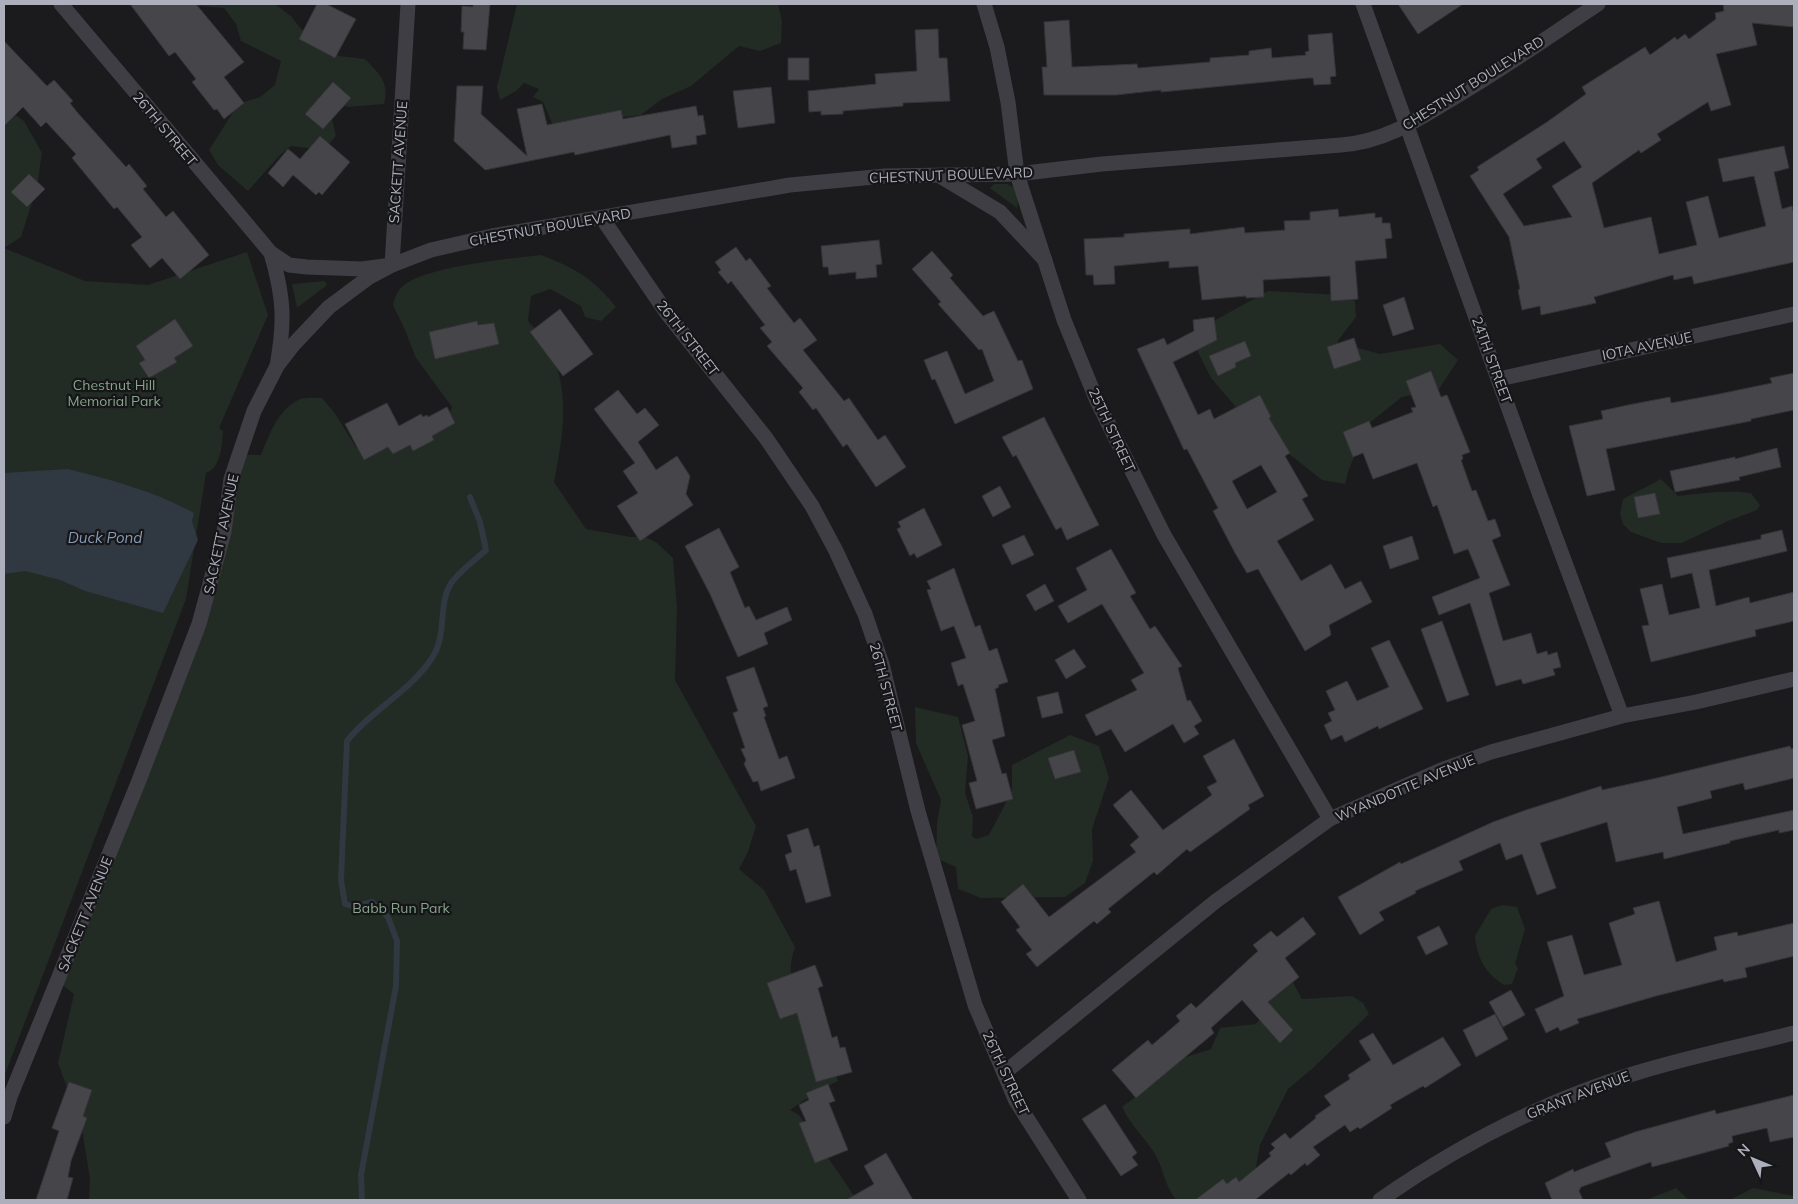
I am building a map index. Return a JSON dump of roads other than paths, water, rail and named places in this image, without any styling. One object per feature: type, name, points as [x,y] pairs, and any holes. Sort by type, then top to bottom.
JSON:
[{"type":"street","name":"26TH STREET","points":[[61,4],[271,253],[290,265],[307,267],[362,269],[392,265]]},
{"type":"street","name":"SACKETT AVENUE","points":[[4,1117],[10,1097],[164,718],[199,624],[224,532],[231,480],[241,444],[254,411],[277,366],[294,344],[329,307],[368,278],[392,265],[408,4]]},
{"type":"street","name":"25TH STREET","points":[[984,4],[997,47],[1008,102],[1017,174],[1064,320],[1097,401],[1141,494],[1330,819]]},
{"type":"street","name":"24TH STREET","points":[[1364,4],[1622,716]]},
{"type":"street","name":"CHESTNUT BOULEVARD","points":[[392,265],[432,250],[492,236],[790,185],[885,176],[1017,174],[1102,164],[1354,144],[1371,141],[1409,126],[1478,84],[1598,4]]},
{"type":"street","points":[[938,175],[1000,212],[1045,260]]},
{"type":"street","name":"26TH STREET","points":[[602,218],[666,312],[766,438],[812,506],[836,551],[864,614],[882,664],[918,811],[958,953],[975,1005],[1016,1101],[1079,1200]]},
{"type":"street","name":"26TH STREET","points":[[271,253],[280,283],[283,311],[277,366]]},
{"type":"street","name":"IOTA AVENUE","points":[[1500,379],[1794,314]]},
{"type":"street","name":"WYANDOTTE AVENUE","points":[[1004,1073],[1216,901],[1330,819],[1441,770],[1491,752],[1622,716],[1696,702],[1794,679]]},
{"type":"street","name":"GRANT AVENUE","points":[[1380,1200],[1459,1149],[1566,1097],[1655,1067],[1794,1033]]},
{"type":"water","name":"Duck Pond","points":[[68,469],[148,492],[194,513],[192,521],[198,540],[163,613],[85,591],[60,580],[25,571],[4,574],[4,473]]},
{"type":"waterway","points":[[362,1200],[361,1175],[396,986],[397,941],[388,917],[372,902],[355,907],[345,904],[341,880],[347,741],[367,720],[413,681],[437,649],[447,590],[460,573],[486,550],[480,522],[470,497]]},
{"type":"park label","name":"Chestnut Hill Memorial Park","points":[[114,394]]},
{"type":"park label","name":"Babb Run Park","points":[[401,908]]}]
